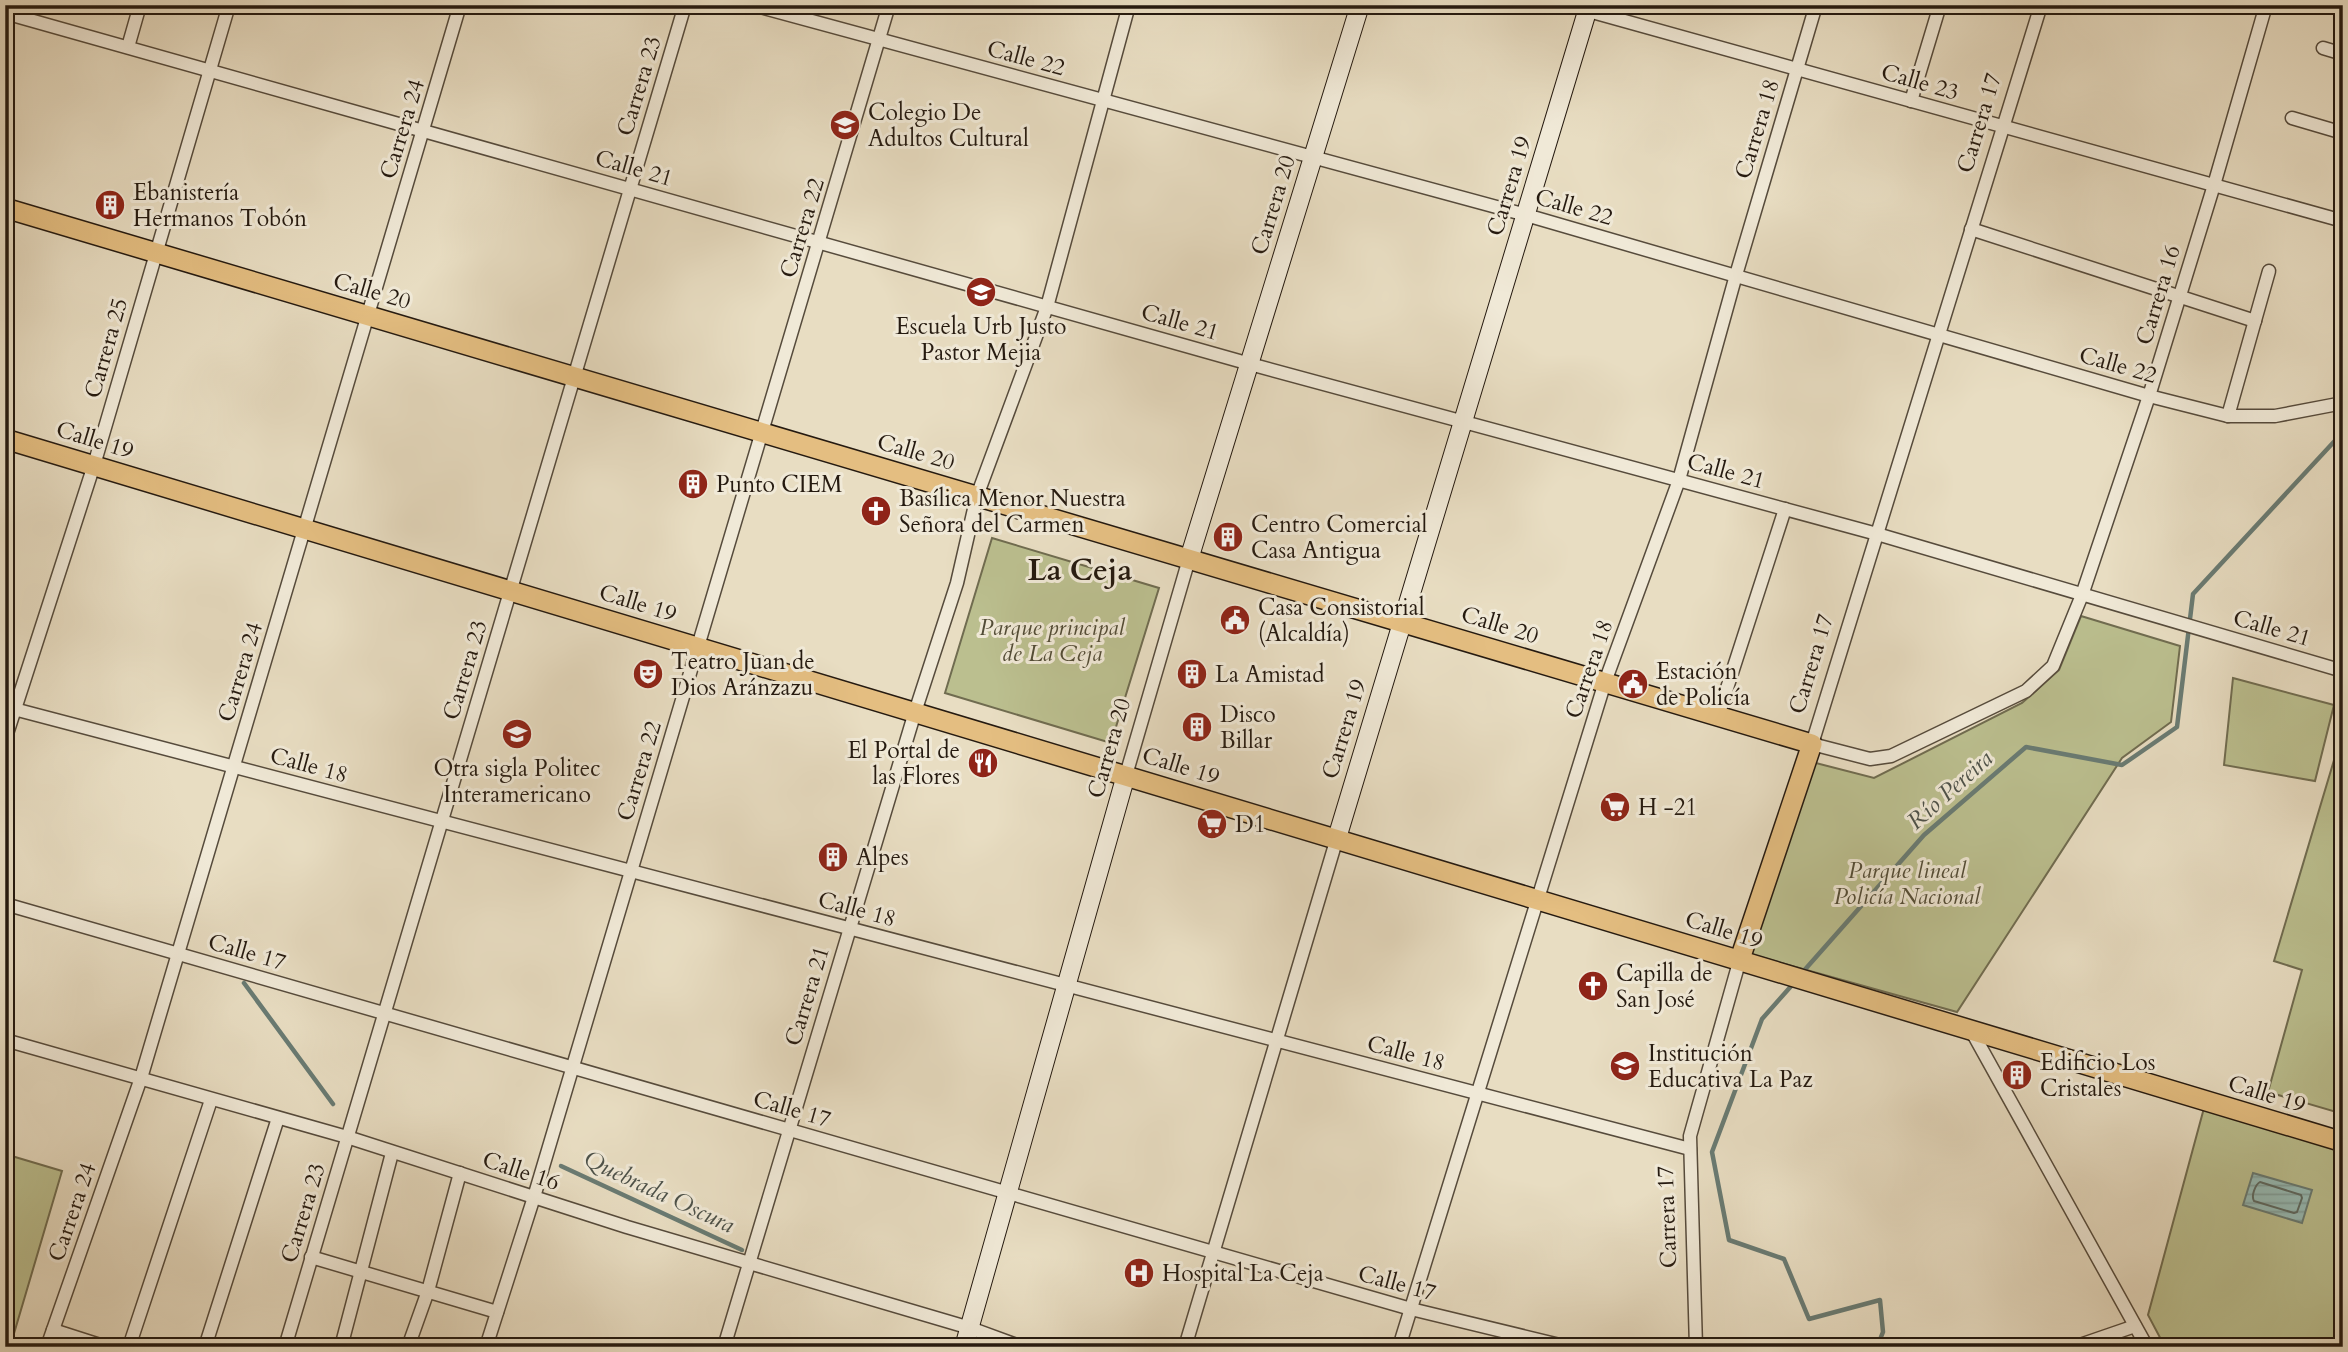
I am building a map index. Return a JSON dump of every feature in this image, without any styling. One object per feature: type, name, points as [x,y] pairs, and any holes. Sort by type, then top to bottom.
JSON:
[{"type":"main road","name":"Carrera 20","points":[[1189,559],[1360,5]]},
{"type":"main road","name":"Carrera 19","points":[[1337,838],[1588,8]]},
{"type":"main road","name":"Calle 20","points":[[5,208],[1812,744]]},
{"type":"main road","name":"Calle 19","points":[[5,439],[2343,1142]]},
{"type":"main road","name":"Carrera 17","points":[[1740,959],[1812,744]]},
{"type":"main road","name":"Carrera 20","points":[[964,1347],[1126,775]]},
{"type":"street","points":[[128,47],[140,5]]},
{"type":"street","name":"Carrera 25","points":[[5,740],[94,465],[229,5]]},
{"type":"street","name":"Carrera 24","points":[[47,1347],[141,1077],[460,5]]},
{"type":"street","name":"Carrera 23","points":[[285,1347],[685,5]]},
{"type":"street","name":"Calle 22","points":[[753,5],[1526,215],[2148,396],[2228,416],[2275,416],[2343,403]]},
{"type":"street","name":"Carrera 22","points":[[486,1347],[632,871],[889,5]]},
{"type":"street","name":"Carrera 21","points":[[724,1347],[915,712],[960,573],[977,496],[1047,307],[1129,5]]},
{"type":"street","name":"Calle 23","points":[[1567,5],[1588,8],[2343,221]]},
{"type":"street","name":"Carrera 18","points":[[1399,1347],[1605,682],[1679,480],[1816,5]]},
{"type":"street","points":[[1911,101],[1940,5]]},
{"type":"street","name":"Carrera 17","points":[[1812,744],[2041,5]]},
{"type":"street","name":"Carrera 16","points":[[1812,744],[1871,759],[1891,755],[2025,691],[2053,666],[2082,594],[2148,396],[2214,185],[2266,5]]},
{"type":"street","name":"Calle 21","points":[[5,13],[1250,364],[1877,534],[2343,671]]},
{"type":"street","points":[[2323,48],[2343,54]]},
{"type":"street","points":[[2292,118],[2343,133]]},
{"type":"street","points":[[1971,229],[2255,321]]},
{"type":"street","points":[[2228,416],[2269,271]]},
{"type":"street","points":[[1717,716],[1785,509]]},
{"type":"street","name":"Carrera 20","points":[[1126,775],[1189,559]]},
{"type":"street","name":"Calle 18","points":[[14,709],[1690,1149]]},
{"type":"street","name":"Carrera 19","points":[[1185,1347],[1337,838]]},
{"type":"street","name":"Calle 17","points":[[5,904],[1411,1310],[1568,1347]]},
{"type":"street","name":"Carrera 17","points":[[1696,1347],[1690,1136],[1740,959]]},
{"type":"street","points":[[1971,1030],[2147,1347]]},
{"type":"street","name":"Calle 16","points":[[5,1040],[347,1138],[627,1227],[970,1328],[1022,1347]]},
{"type":"street","points":[[129,1347],[211,1100]]},
{"type":"street","points":[[205,1347],[278,1118]]},
{"type":"street","points":[[341,1347],[392,1153]]},
{"type":"street","points":[[408,1347],[428,1291],[460,1173]]},
{"type":"street","points":[[311,1257],[497,1311]]},
{"type":"street","points":[[2074,1347],[2136,1326]]},
{"type":"street","points":[[53,1331],[106,1347]]},
{"type":"green space","name":"Parque principal de La Ceja","points":[[992,538],[1159,588],[1111,743],[945,693]]},
{"type":"green space","name":"Parque lineal Policía Nacional","points":[[2081,616],[2180,646],[2171,722],[2122,758],[1957,1012],[1746,953],[1812,762],[1874,778],[2022,703],[2059,670]]},
{"type":"green space","points":[[2233,678],[2334,705],[2315,781],[2224,765]]},
{"type":"green space","points":[[2343,730],[2343,1114],[2268,1092],[2302,970],[2274,961]]},
{"type":"green space","points":[[2204,1108],[2343,1151],[2343,1347],[2165,1347],[2148,1315]]},
{"type":"green space","points":[[5,1154],[62,1171],[10,1347],[5,1347]]},
{"type":"water","points":[[2253,1173],[2312,1190],[2302,1223],[2243,1205]]},
{"type":"waterway","name":"Río Pereira","points":[[1801,974],[1924,835],[2026,747],[2122,765],[2177,727],[2193,594],[2343,432]]},
{"type":"waterway","name":"Quebrada Oscura","points":[[244,983],[333,1104]]},
{"type":"waterway","name":"Río Pereira","points":[[1793,984],[1762,1019],[1712,1152],[1729,1240],[1784,1259],[1809,1319],[1880,1300],[1883,1332],[1877,1347]]},
{"type":"waterway","name":"Quebrada Oscura","points":[[561,1166],[742,1250]]},
{"type":"place","name":"Colegio De Adultos Cultural","points":[[845,125]]},
{"type":"place","name":"Ebanistería Hermanos Tobón","points":[[110,205]]},
{"type":"place","name":"Escuela Urb Justo Pastor Mejia","points":[[981,292]]},
{"type":"place","name":"Punto CIEM","points":[[693,484]]},
{"type":"place","name":"Basílica Menor Nuestra Señora del Carmen","points":[[876,511]]},
{"type":"place","name":"Centro Comercial Casa Antigua","points":[[1228,537]]},
{"type":"place","name":"Casa Consistorial (Alcaldía)","points":[[1235,620]]},
{"type":"place","name":"Teatro Juan de Dios Aránzazu","points":[[648,674]]},
{"type":"place","name":"La Amistad","points":[[1192,674]]},
{"type":"place","name":"Estación de Policía","points":[[1633,684]]},
{"type":"place","name":"Disco Billar","points":[[1197,727]]},
{"type":"place","name":"Otra sigla Politec Interamericano","points":[[517,734]]},
{"type":"place","name":"El Portal de las Flores","points":[[983,763]]},
{"type":"place","name":"H -21","points":[[1615,807]]},
{"type":"place","name":"D1","points":[[1212,824]]},
{"type":"place","name":"Alpes","points":[[833,857]]},
{"type":"place","name":"Capilla de San José","points":[[1593,986]]},
{"type":"place","name":"Institución Educativa La Paz","points":[[1625,1066]]},
{"type":"place","name":"Edificio Los Cristales","points":[[2017,1075]]},
{"type":"place","name":"Hospital La Ceja","points":[[1139,1273]]},
{"type":"district","name":"La Ceja","points":[[1080,570]]}]
